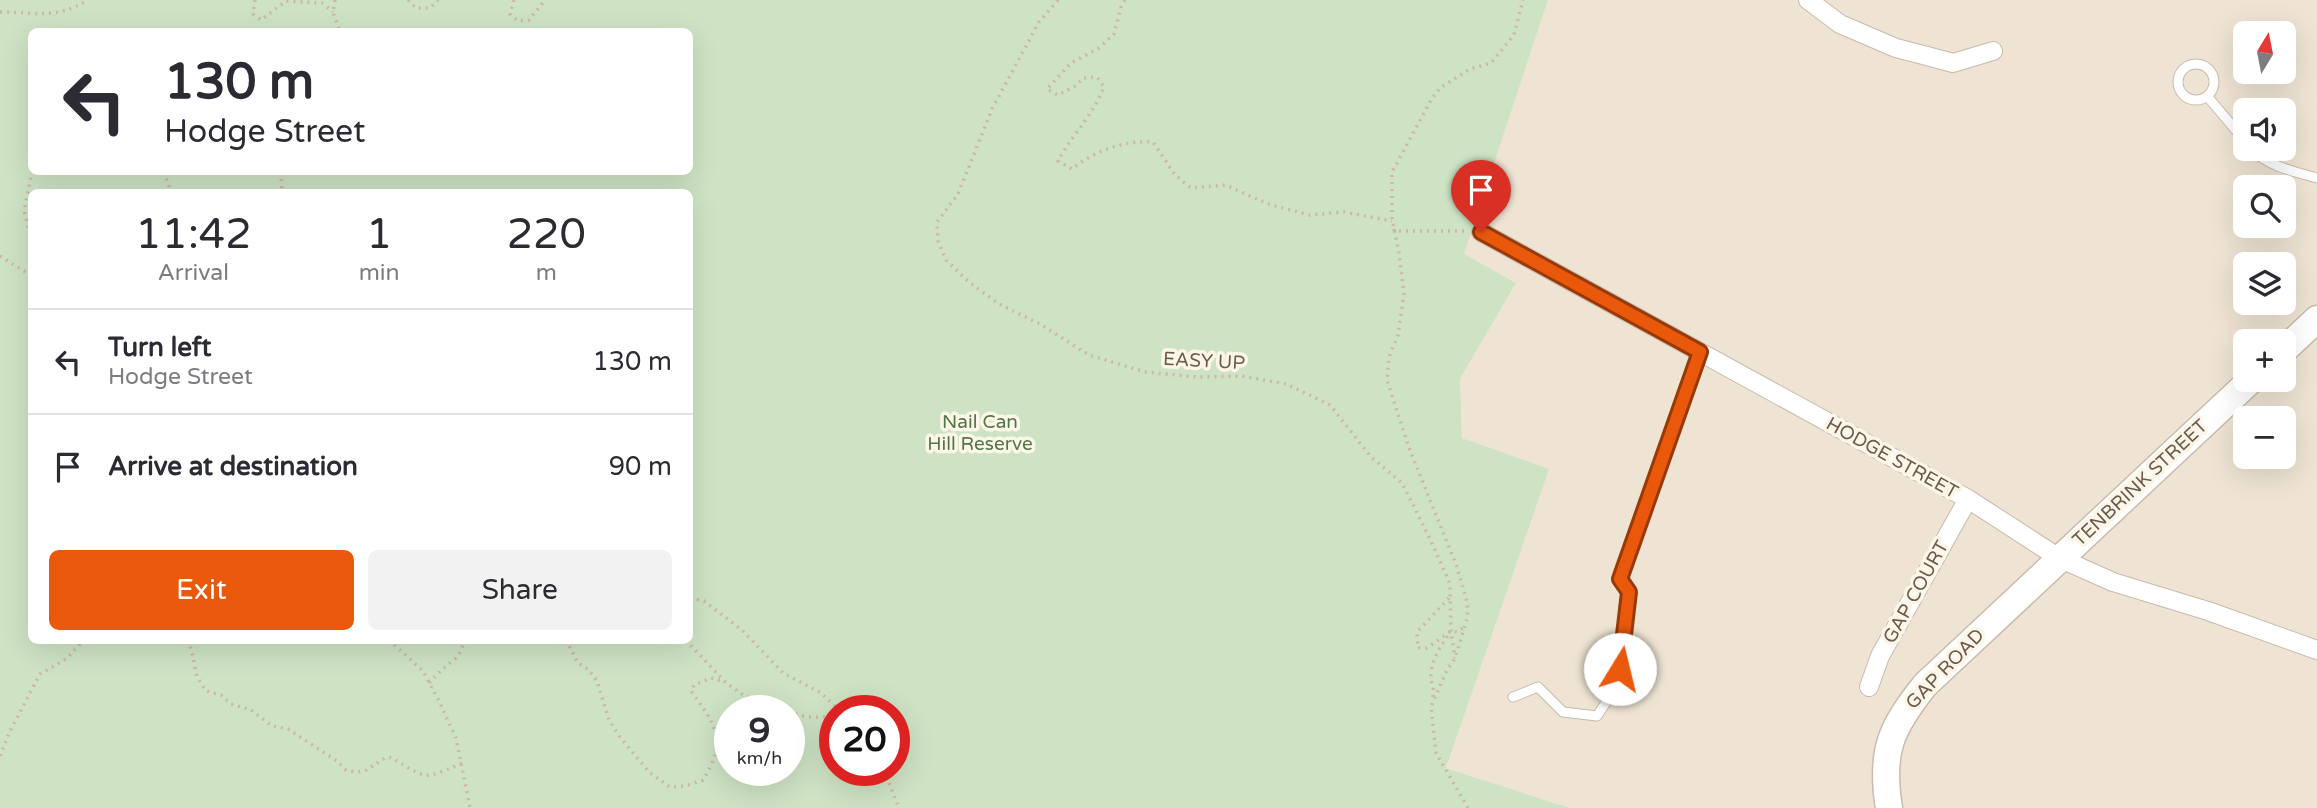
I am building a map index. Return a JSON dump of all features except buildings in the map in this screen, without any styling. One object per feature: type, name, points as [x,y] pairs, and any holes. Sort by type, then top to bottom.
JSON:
[{"type":"street","points":[[1808,0],[1840,24],[1878,41],[1927,56],[1953,63],[1993,51]]},
{"type":"street","name":"HODGE STREET","points":[[1481,232],[1968,499],[2060,558],[2113,582],[2208,611],[2317,650]]},
{"type":"street","points":[[2296,338],[2317,318]]},
{"type":"street","name":"TENBRINK STREET","points":[[2060,558],[2238,392]]},
{"type":"street","name":"GAP COURT","points":[[1869,687],[1880,656],[1968,499]]},
{"type":"street","name":"GAP ROAD","points":[[1889,808],[1885,786],[1888,748],[1895,727],[1907,708],[1946,663],[2060,558]]},
{"type":"lane","points":[[2198,64],[2208,69],[2214,80],[2207,96],[2196,100],[2181,92],[2179,81],[2182,71],[2198,64]]},
{"type":"lane","points":[[2207,96],[2233,127]]},
{"type":"lane","points":[[2269,161],[2317,178]]},
{"type":"lane","points":[[1513,697],[1538,687],[1563,712],[1597,716],[1615,689],[1624,649],[1629,592],[1620,579],[1700,352]]},
{"type":"path","points":[[0,12],[46,15],[68,11],[88,0]]},
{"type":"path","points":[[255,0],[253,14],[261,20],[286,1],[322,3],[333,12]]},
{"type":"path","points":[[335,0],[333,12],[339,28]]},
{"type":"path","points":[[408,0],[416,8],[429,8],[438,0]]},
{"type":"path","points":[[514,0],[510,14],[519,20],[528,20],[545,0]]},
{"type":"path","name":"EASY UP","points":[[1058,0],[1039,22],[992,109],[958,194],[937,222],[938,241],[946,260],[969,282],[999,304],[1040,324],[1089,355],[1146,372],[1197,377],[1242,376],[1286,384],[1330,405],[1371,457],[1402,483],[1450,584],[1451,631],[1455,657]]},
{"type":"path","points":[[1125,0],[1114,34],[1099,47],[1071,63],[1047,89],[1058,95],[1077,85],[1083,78],[1097,77],[1104,87],[1096,107],[1058,161],[1072,170],[1088,156],[1134,141],[1153,142],[1175,175],[1191,188],[1225,185],[1271,205],[1310,215],[1344,212],[1392,221],[1394,230]]},
{"type":"path","points":[[1431,707],[1455,657],[1468,609],[1457,567],[1424,488],[1389,392],[1387,370],[1398,335],[1404,294],[1392,218],[1392,172],[1440,88],[1469,69],[1491,62],[1514,35],[1523,0]]},
{"type":"path","points":[[28,192],[24,211],[28,226]]},
{"type":"path","points":[[1394,230],[1481,232]]},
{"type":"path","points":[[0,256],[28,274]]},
{"type":"path","points":[[1450,597],[1417,632],[1418,648],[1427,648],[1451,631],[1457,632],[1464,626]]},
{"type":"path","points":[[693,599],[704,601],[742,630],[783,673],[823,695]]},
{"type":"path","points":[[1451,631],[1435,656],[1431,674],[1435,690],[1431,707],[1436,752],[1468,808]]},
{"type":"path","points":[[0,756],[40,674],[66,659],[81,644]]},
{"type":"path","points":[[189,644],[197,677],[206,691],[221,695],[231,704],[251,710],[272,726],[289,729],[337,761],[346,771],[365,771],[389,757],[425,775],[434,775],[440,770],[463,763]]},
{"type":"path","points":[[394,644],[414,662],[429,683],[456,738],[470,808]]},
{"type":"path","points":[[429,683],[446,664],[457,658],[462,644]]},
{"type":"path","points":[[568,644],[578,663],[588,669],[597,681],[603,705],[620,737],[649,772],[670,787],[704,780],[710,769],[717,748],[716,731],[706,709],[691,691],[694,685],[711,678],[725,682]]},
{"type":"path","points":[[690,644],[725,682],[743,695]]},
{"type":"path","points":[[890,786],[899,808]]},
{"type":"shaded area","points":[[1548,0],[2317,0],[2317,808],[1570,808],[1446,768],[1548,470],[1462,438],[1460,379],[1516,283],[1463,255]]},
{"type":"green space","name":"Nail Can Hill Reserve","points":[[0,0],[1548,0],[1464,254],[1516,283],[1460,379],[1462,438],[1549,469],[1446,768],[1570,808],[0,808]]},
{"type":"route","points":[[1481,232],[1700,352],[1620,579],[1629,592],[1620,669]]}]
